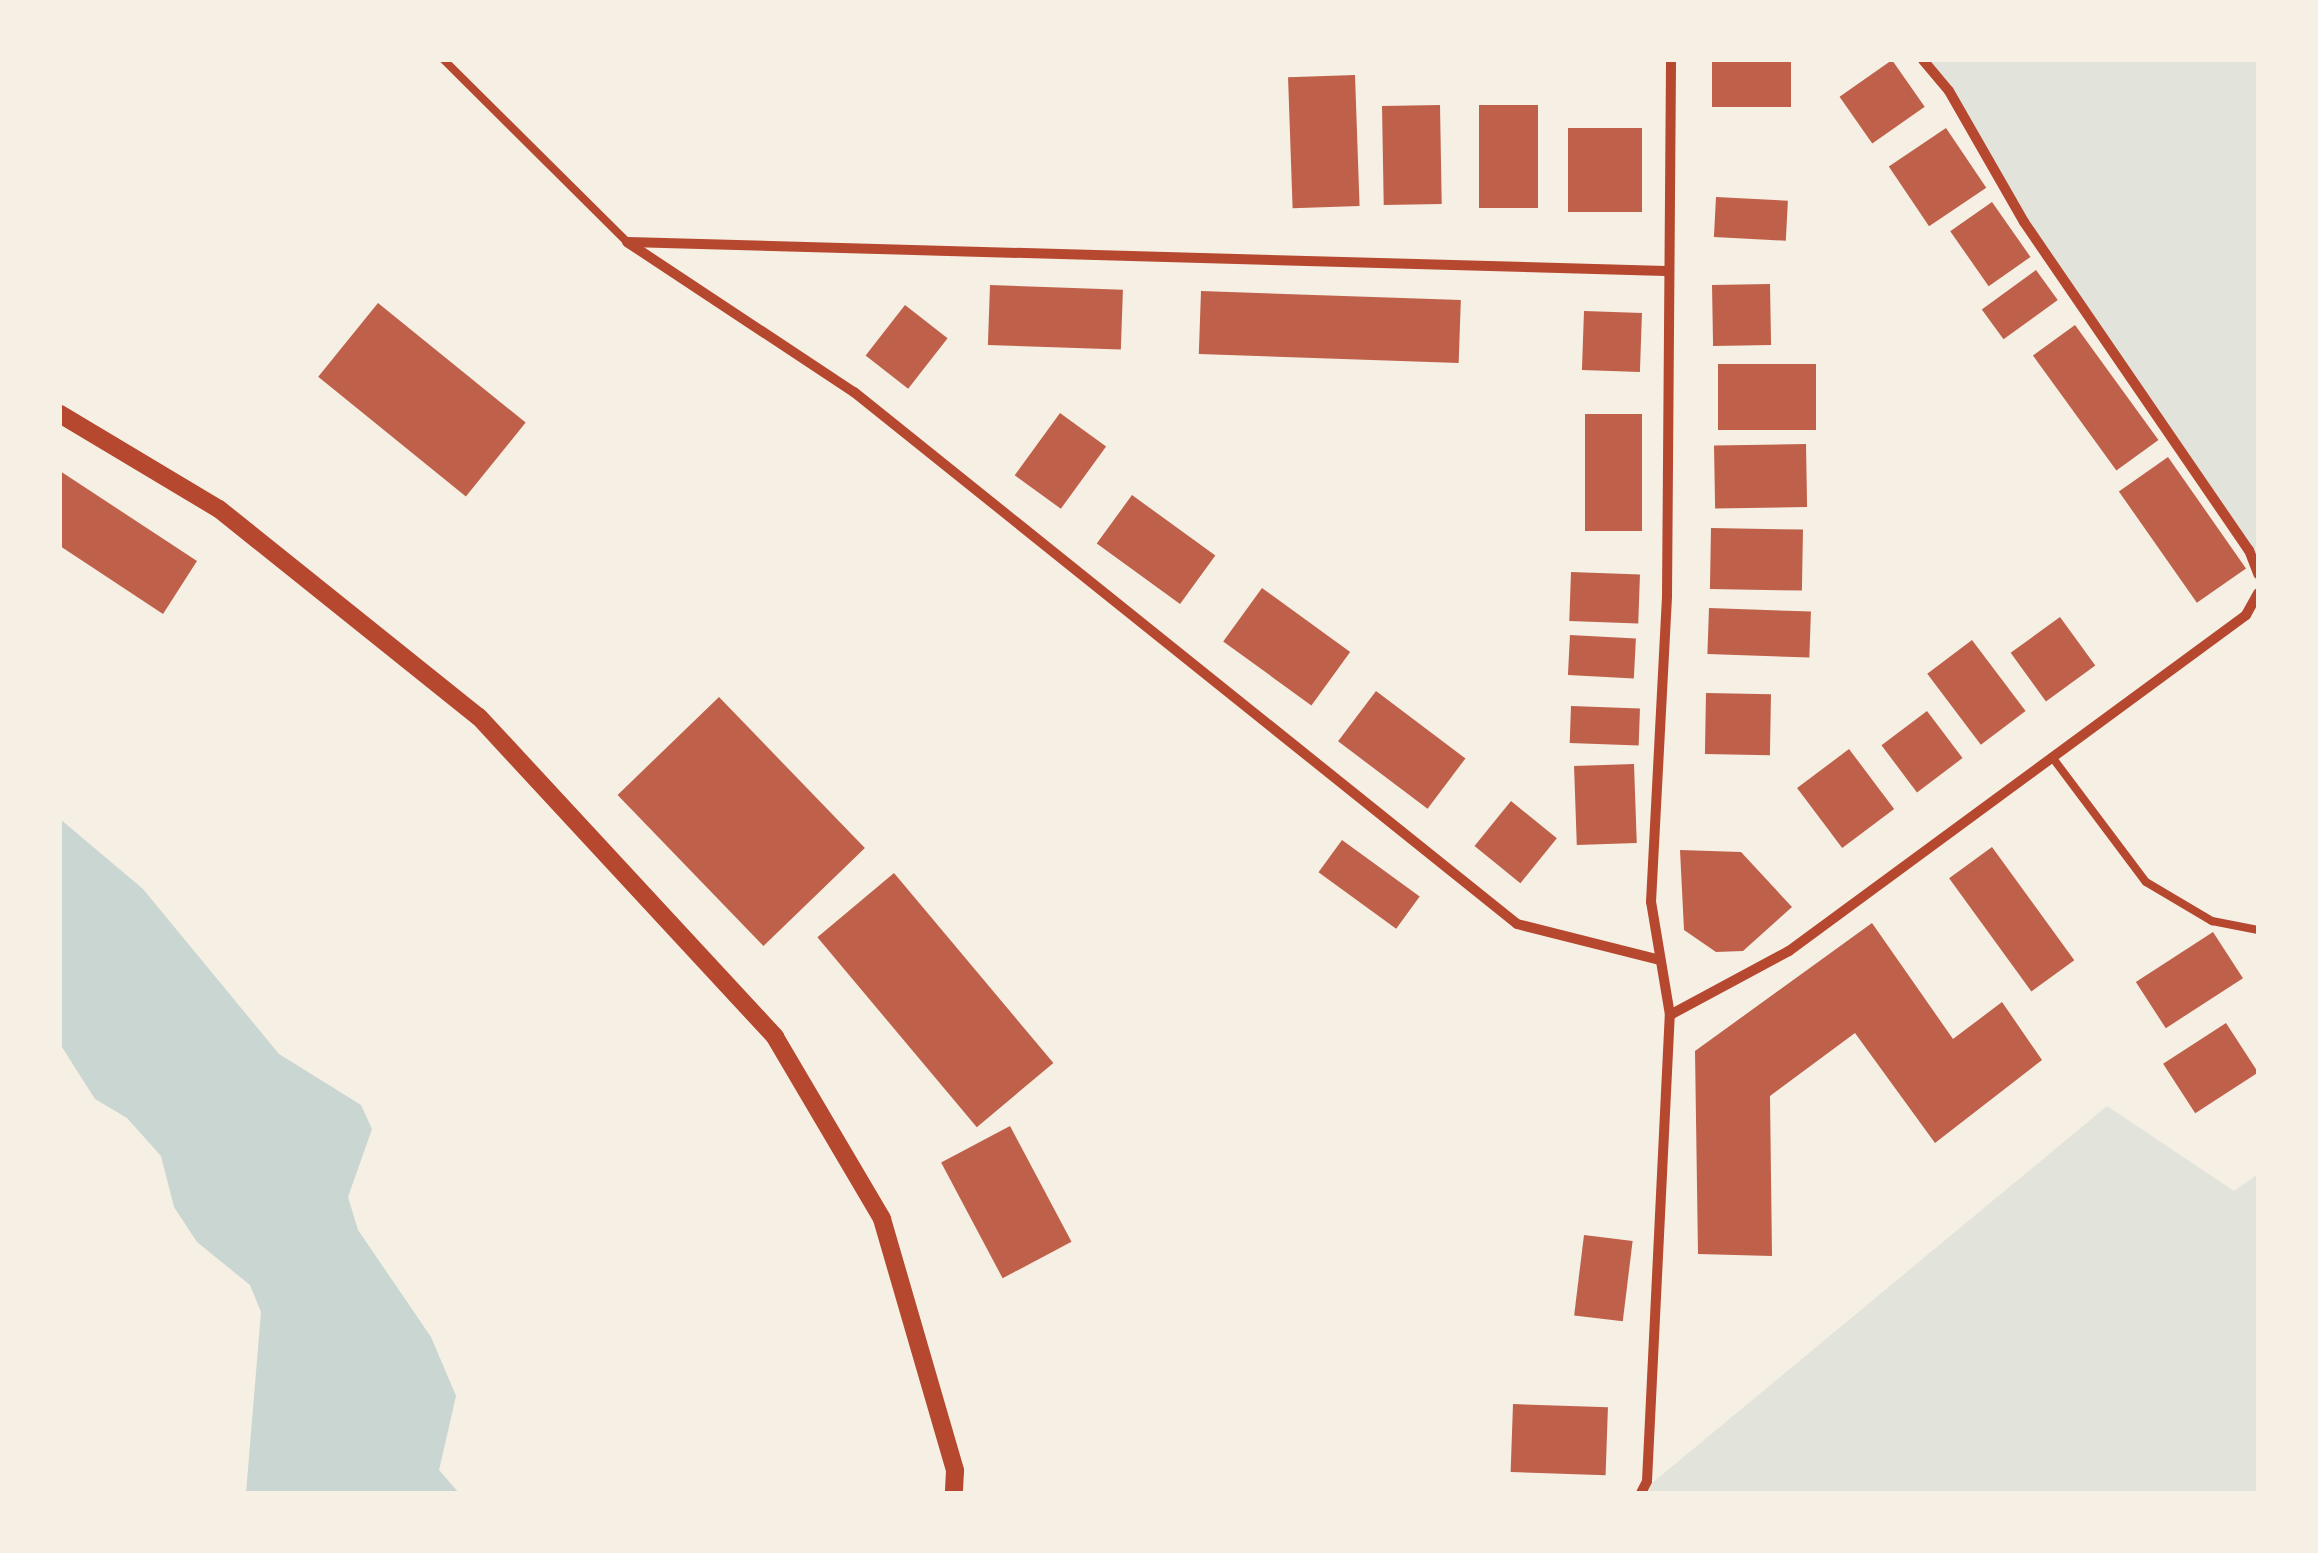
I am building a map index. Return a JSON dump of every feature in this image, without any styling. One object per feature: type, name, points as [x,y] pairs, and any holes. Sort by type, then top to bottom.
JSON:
[{"type":"street","points":[[1642,1493],[1648,1481],[1670,1016],[1651,902],[1666,596],[1666,271],[1671,60]]},
{"type":"street","points":[[1923,60],[1950,91],[2024,222],[2248,550],[2258,574]]},
{"type":"street","points":[[627,242],[1666,271]]},
{"type":"street","points":[[627,242],[854,392],[1517,924],[1660,960]]},
{"type":"street","points":[[60,414],[219,509],[479,717],[775,1037],[882,1218],[956,1471],[954,1493]]},
{"type":"street","points":[[1670,1016],[1789,950],[2246,614],[2258,593]]},
{"type":"lane","points":[[444,60],[627,242]]},
{"type":"lane","points":[[2052,757],[2146,882],[2212,921],[2258,930]]},
{"type":"shaded area","points":[[1923,60],[2258,60],[2258,557],[2024,222],[1949,91]]},
{"type":"shaded area","points":[[60,819],[143,889],[279,1054],[361,1105],[372,1129],[348,1197],[358,1230],[431,1337],[456,1396],[439,1470],[459,1493],[246,1493],[261,1312],[250,1285],[197,1242],[174,1207],[161,1156],[127,1118],[95,1099],[60,1044]]},
{"type":"shaded area","points":[[2107,1106],[2234,1191],[2258,1174],[2258,1493],[1640,1493]]},
{"type":"building","points":[[1712,60],[1791,60],[1791,107],[1712,107]]},
{"type":"building","points":[[1892,60],[1925,107],[1872,143],[1840,97]]},
{"type":"building","points":[[1355,75],[1360,206],[1293,208],[1288,77]]},
{"type":"building","points":[[1440,105],[1442,204],[1384,205],[1382,106]]},
{"type":"building","points":[[1479,105],[1538,105],[1538,208],[1479,208]]},
{"type":"building","points":[[1568,128],[1642,128],[1642,212],[1568,212]]},
{"type":"building","points":[[1946,128],[1986,188],[1929,226],[1889,167]]},
{"type":"building","points":[[1716,197],[1788,201],[1786,241],[1714,237]]},
{"type":"building","points":[[1992,202],[2030,257],[1989,286],[1950,231]]},
{"type":"building","points":[[2036,270],[2058,300],[2004,339],[1982,309]]},
{"type":"building","points":[[1770,284],[1771,345],[1713,346],[1712,285]]},
{"type":"building","points":[[990,285],[1123,290],[1121,350],[988,345]]},
{"type":"building","points":[[1201,291],[1461,300],[1459,363],[1199,354]]},
{"type":"building","points":[[378,303],[526,423],[466,496],[318,377]]},
{"type":"building","points":[[905,305],[948,338],[908,389],[866,355]]},
{"type":"building","points":[[1584,311],[1642,313],[1640,372],[1582,370]]},
{"type":"building","points":[[2075,325],[2158,440],[2116,470],[2033,356]]},
{"type":"building","points":[[1718,364],[1816,364],[1816,430],[1718,430]]},
{"type":"building","points":[[1060,413],[1106,447],[1061,509],[1015,475]]},
{"type":"building","points":[[1585,414],[1642,414],[1642,531],[1585,531]]},
{"type":"building","points":[[1806,444],[1807,507],[1715,509],[1714,446]]},
{"type":"building","points":[[2168,457],[2246,568],[2197,603],[2119,491]]},
{"type":"building","points":[[60,471],[197,561],[163,614],[60,546]]},
{"type":"building","points":[[1132,495],[1215,556],[1180,604],[1097,544]]},
{"type":"building","points":[[1711,528],[1803,530],[1802,591],[1710,589]]},
{"type":"building","points":[[1571,572],[1640,574],[1638,623],[1569,621]]},
{"type":"building","points":[[1262,588],[1350,652],[1311,705],[1223,641]]},
{"type":"building","points":[[1709,608],[1811,612],[1809,658],[1707,654]]},
{"type":"building","points":[[2060,617],[2095,666],[2046,701],[2011,653]]},
{"type":"building","points":[[1570,635],[1636,638],[1634,678],[1568,675]]},
{"type":"building","points":[[1972,640],[2026,711],[1981,745],[1927,674]]},
{"type":"building","points":[[1376,691],[1465,758],[1428,809],[1338,741]]},
{"type":"building","points":[[1706,693],[1771,694],[1770,755],[1705,754]]},
{"type":"building","points":[[719,697],[865,848],[763,946],[618,795]]},
{"type":"building","points":[[1571,706],[1640,708],[1639,745],[1570,743]]},
{"type":"building","points":[[1927,711],[1963,758],[1917,792],[1881,745]]},
{"type":"building","points":[[1849,749],[1894,809],[1842,848],[1797,788]]},
{"type":"building","points":[[1634,764],[1637,843],[1577,845],[1574,766]]},
{"type":"building","points":[[1511,801],[1557,838],[1520,883],[1474,846]]},
{"type":"building","points":[[1342,840],[1420,896],[1396,929],[1318,872]]},
{"type":"building","points":[[1992,847],[2074,960],[2031,991],[1949,878]]},
{"type":"building","points":[[1680,850],[1741,852],[1792,907],[1743,951],[1716,952],[1684,930]]},
{"type":"building","points":[[894,873],[1053,1063],[977,1127],[817,937]]},
{"type":"building","points":[[1872,923],[1953,1039],[2002,1002],[2042,1060],[1935,1143],[1855,1033],[1770,1096],[1772,1256],[1698,1254],[1695,1051]]},
{"type":"building","points":[[2213,932],[2243,978],[2166,1028],[2136,982]]},
{"type":"building","points":[[2226,1023],[2258,1073],[2195,1113],[2163,1064]]},
{"type":"building","points":[[1010,1126],[1072,1242],[1003,1278],[941,1163]]},
{"type":"building","points":[[1584,1235],[1633,1241],[1623,1321],[1574,1315]]},
{"type":"building","points":[[1513,1404],[1608,1407],[1606,1475],[1511,1472]]}]
